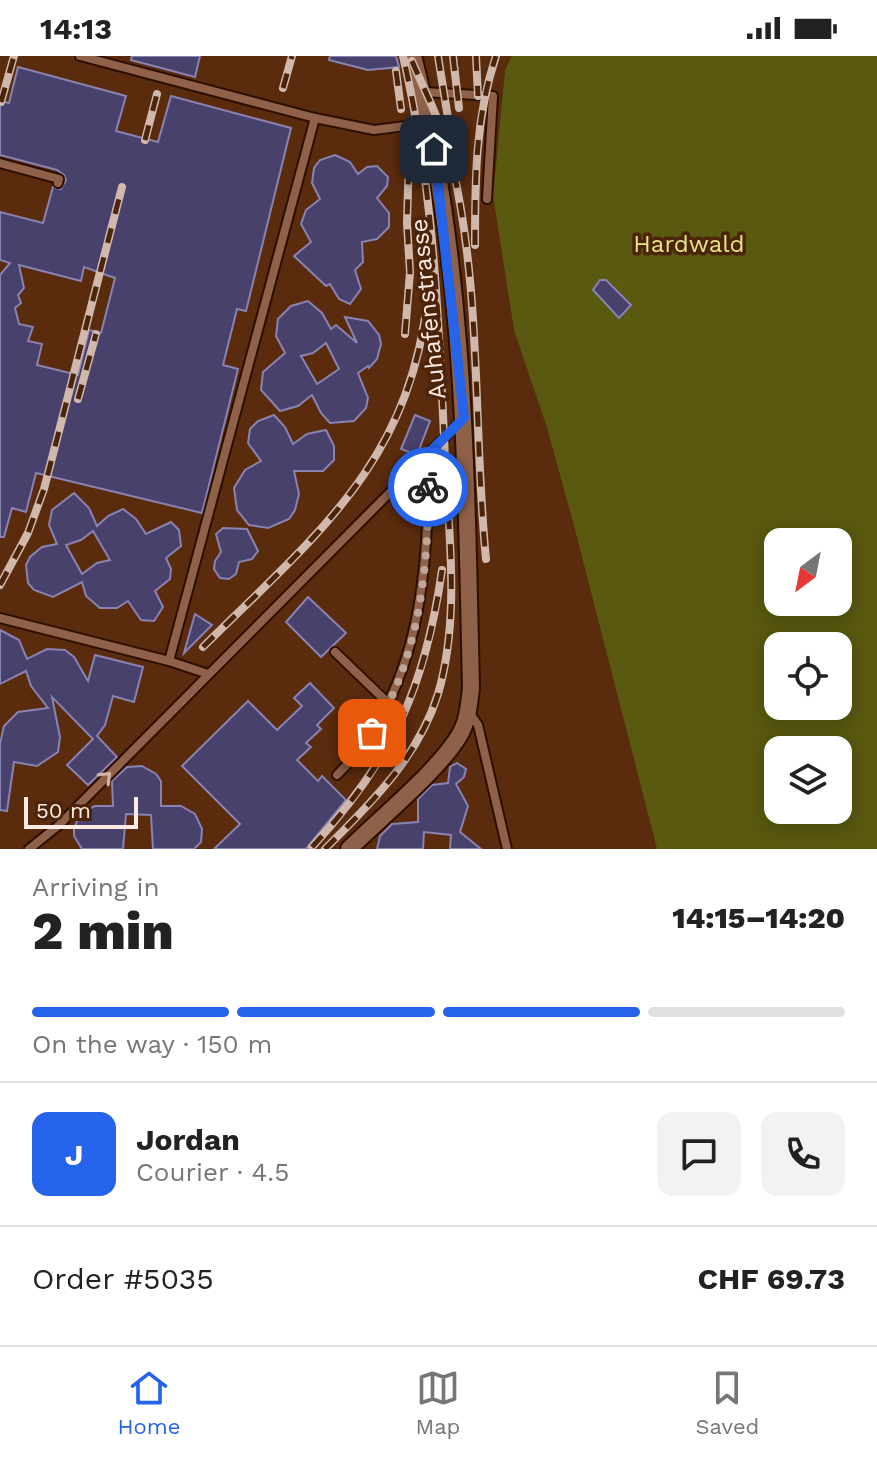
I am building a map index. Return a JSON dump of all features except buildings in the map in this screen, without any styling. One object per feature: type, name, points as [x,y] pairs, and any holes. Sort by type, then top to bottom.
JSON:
[{"type":"street","name":"Auhafenstrasse","points":[[349,849],[447,753],[460,734],[469,711],[464,418],[448,256],[430,123],[413,56]]},
{"type":"lane","points":[[80,56],[315,118],[374,130],[430,123]]},
{"type":"lane","points":[[424,92],[493,96],[487,199]]},
{"type":"lane","points":[[169,661],[315,118]]},
{"type":"lane","points":[[0,163],[59,179],[58,183]]},
{"type":"lane","points":[[29,849],[59,825],[464,418]]},
{"type":"lane","points":[[337,775],[358,754],[389,704],[407,659],[424,580],[429,538],[428,454]]},
{"type":"lane","points":[[0,618],[169,661],[208,674]]},
{"type":"lane","points":[[335,652],[389,704]]},
{"type":"lane","points":[[469,711],[478,725],[507,849]]},
{"type":"shaded area","points":[[0,56],[512,56],[505,70],[493,196],[514,330],[547,428],[657,849],[0,849]]},
{"type":"green space","name":"Hardwald","points":[[512,56],[877,56],[877,849],[657,849],[547,428],[514,330],[493,196],[505,70]]},
{"type":"railway","points":[[1,102],[14,56]]},
{"type":"railway","points":[[283,88],[292,56]]},
{"type":"railway","points":[[325,849],[376,797],[418,739],[438,694],[449,636],[450,547],[433,256],[422,156],[403,56]]},
{"type":"railway","points":[[438,56],[452,143]]},
{"type":"railway","points":[[453,56],[459,108]]},
{"type":"railway","points":[[476,56],[478,96]]},
{"type":"railway","points":[[475,245],[480,126],[496,56]]},
{"type":"railway","points":[[412,61],[444,137],[462,213],[473,311],[486,559]]},
{"type":"railway","points":[[396,71],[401,109]]},
{"type":"railway","points":[[145,140],[157,94]]},
{"type":"railway","points":[[405,334],[410,272],[407,223],[410,123]]},
{"type":"railway","points":[[0,585],[28,533],[44,489],[122,187]]},
{"type":"railway","points":[[203,647],[319,531],[351,493],[378,451],[401,406],[418,354],[428,295]]},
{"type":"railway","points":[[78,399],[96,334]]},
{"type":"railway","points":[[312,847],[364,783],[401,720],[426,651],[442,570]]},
{"type":"way so far","points":[[372,733],[385,713],[407,659],[424,580],[429,538],[428,487]]},
{"type":"route","points":[[428,487],[428,454],[464,418],[434,149]]}]
